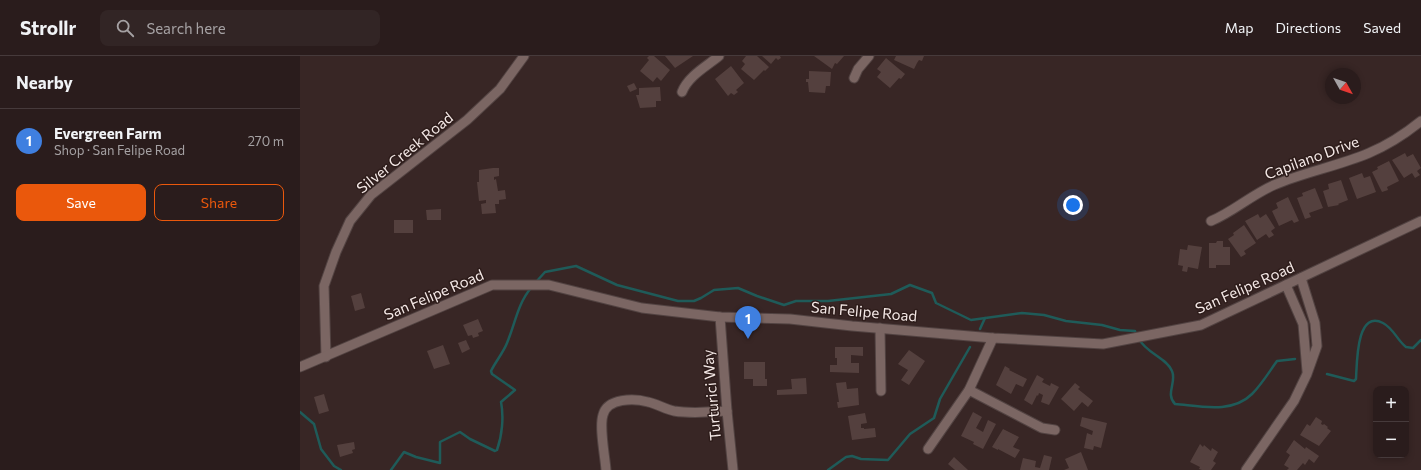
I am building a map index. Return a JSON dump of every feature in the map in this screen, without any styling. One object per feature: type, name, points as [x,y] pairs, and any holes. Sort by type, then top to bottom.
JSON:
[{"type":"street","name":"Silver Creek Road","points":[[326,357],[324,286],[336,252],[350,221],[370,195],[467,120],[500,89],[524,56]]},
{"type":"street","points":[[682,92],[685,85],[691,78],[719,56]]},
{"type":"street","points":[[854,78],[858,69],[869,56]]},
{"type":"street","name":"Capilano Drive","points":[[1211,221],[1223,216],[1246,200],[1274,185],[1374,150],[1401,136],[1421,121]]},
{"type":"street","name":"San Felipe Road","points":[[300,367],[492,285],[509,284],[549,285],[642,308],[720,317],[790,319],[993,338],[1104,344],[1201,324],[1421,221]]},
{"type":"street","points":[[1246,470],[1294,401],[1307,374],[1317,346],[1315,323],[1301,278]]},
{"type":"street","points":[[1286,285],[1303,324],[1307,374]]},
{"type":"street","name":"Turturici Way","points":[[720,317],[733,470]]},
{"type":"street","points":[[880,328],[881,391]]},
{"type":"street","points":[[928,449],[969,390],[993,338]]},
{"type":"street","points":[[969,390],[1042,428],[1055,430]]},
{"type":"street","points":[[606,470],[602,423],[603,414],[607,406],[614,402],[636,400],[646,401],[674,411],[691,413],[727,411]]},
{"type":"building","points":[[649,56],[654,56],[670,70],[661,81],[657,77],[653,82],[640,71],[649,60],[647,58]]},
{"type":"building","points":[[665,56],[693,56],[675,68]]},
{"type":"building","points":[[746,56],[757,56],[769,67],[754,80],[741,69],[745,64],[742,61]]},
{"type":"building","points":[[762,56],[780,56],[781,58],[778,60],[776,58],[771,64]]},
{"type":"building","points":[[814,56],[844,56],[837,64],[835,63],[832,69]]},
{"type":"building","points":[[896,56],[924,56],[922,61],[919,60],[914,69],[894,60]]},
{"type":"building","points":[[886,58],[905,74],[890,88],[877,77],[881,72],[877,69]]},
{"type":"building","points":[[731,66],[744,83],[736,90],[738,92],[734,95],[731,93],[728,96],[715,79]]},
{"type":"building","points":[[809,71],[831,72],[830,86],[826,86],[825,93],[809,92],[808,82],[806,82],[806,79],[809,79]]},
{"type":"building","points":[[634,83],[637,89],[630,92],[627,86]]},
{"type":"building","points":[[660,87],[661,101],[656,101],[656,107],[640,108],[636,95],[639,95],[639,88]]},
{"type":"building","points":[[1405,153],[1407,157],[1413,154],[1421,168],[1417,171],[1420,175],[1415,178],[1412,173],[1404,178],[1392,160]]},
{"type":"building","points":[[1389,161],[1399,181],[1387,187],[1388,190],[1382,192],[1372,172],[1378,169],[1377,167]]},
{"type":"building","points":[[499,168],[499,176],[494,177],[494,180],[496,179],[498,191],[505,190],[506,199],[499,200],[499,204],[495,204],[496,213],[482,214],[481,204],[486,203],[486,200],[479,201],[477,182],[479,182],[479,170]]},
{"type":"building","points":[[1362,173],[1364,178],[1370,176],[1376,192],[1357,199],[1349,178]]},
{"type":"building","points":[[1341,180],[1348,200],[1338,204],[1339,205],[1328,207],[1323,191],[1329,189],[1328,184]]},
{"type":"building","points":[[1315,188],[1323,208],[1309,213],[1311,217],[1305,219],[1297,198],[1303,196],[1302,193]]},
{"type":"building","points":[[1288,197],[1299,221],[1294,223],[1292,220],[1279,226],[1272,211],[1278,208],[1276,203]]},
{"type":"building","points":[[441,209],[441,220],[427,220],[426,210]]},
{"type":"building","points":[[1258,214],[1260,218],[1266,214],[1275,228],[1271,231],[1274,235],[1269,238],[1266,234],[1257,240],[1245,221]]},
{"type":"building","points":[[394,220],[413,220],[413,233],[394,233]]},
{"type":"building","points":[[1244,225],[1256,243],[1244,251],[1246,254],[1241,257],[1228,239],[1234,235],[1233,233]]},
{"type":"building","points":[[1217,241],[1223,241],[1223,247],[1230,247],[1230,265],[1216,265],[1216,268],[1209,268],[1209,243],[1216,243]]},
{"type":"building","points":[[1188,245],[1202,247],[1198,269],[1188,267],[1187,272],[1182,271],[1183,266],[1178,265],[1180,249],[1187,250]]},
{"type":"building","points":[[361,293],[365,308],[355,311],[351,296]]},
{"type":"building","points":[[478,319],[483,331],[478,333],[479,336],[473,338],[472,335],[468,336],[463,325]]},
{"type":"building","points":[[466,340],[470,349],[462,353],[458,343]]},
{"type":"building","points":[[443,345],[450,364],[434,369],[427,351]]},
{"type":"building","points":[[835,347],[863,347],[863,356],[851,355],[851,363],[859,363],[859,373],[830,372],[830,365],[837,365],[837,358],[835,358]]},
{"type":"building","points":[[909,350],[925,361],[909,385],[901,380],[908,370],[898,364]]},
{"type":"building","points":[[744,362],[765,362],[765,379],[767,379],[767,386],[753,386],[753,379],[744,379]]},
{"type":"building","points":[[1005,366],[1010,369],[1009,370],[1027,379],[1023,387],[1016,384],[1011,394],[996,385]]},
{"type":"building","points":[[1037,375],[1044,379],[1042,382],[1050,386],[1051,383],[1059,387],[1049,405],[1041,402],[1043,395],[1039,393],[1032,405],[1024,400]]},
{"type":"building","points":[[806,378],[807,394],[777,395],[777,390],[792,389],[791,379]]},
{"type":"building","points":[[846,382],[847,389],[858,388],[859,405],[838,408],[837,402],[839,402],[836,383]]},
{"type":"building","points":[[1075,383],[1080,387],[1078,389],[1093,401],[1088,407],[1082,402],[1074,411],[1061,399]]},
{"type":"building","points":[[324,394],[329,411],[319,414],[314,397]]},
{"type":"building","points":[[973,412],[982,417],[976,428],[983,432],[988,420],[996,424],[983,449],[973,444],[974,442],[961,436]]},
{"type":"building","points":[[865,413],[867,423],[861,424],[861,428],[875,428],[876,437],[852,440],[848,416]]},
{"type":"building","points":[[1082,417],[1107,423],[1101,448],[1094,446],[1093,450],[1084,448],[1087,433],[1092,435],[1093,431],[1080,426]]},
{"type":"building","points":[[1316,417],[1322,421],[1321,424],[1324,424],[1331,431],[1319,446],[1300,435],[1307,424],[1310,426]]},
{"type":"building","points":[[1003,429],[1019,437],[1013,447],[1020,450],[1015,458],[992,447]]},
{"type":"building","points":[[1294,440],[1305,449],[1306,447],[1319,456],[1314,463],[1309,459],[1305,465],[1303,463],[1297,470],[1287,470],[1289,468],[1284,465],[1290,455],[1286,452]]},
{"type":"building","points":[[354,442],[355,449],[352,450],[353,453],[340,457],[337,445]]},
{"type":"building","points":[[1200,444],[1203,447],[1204,445],[1211,451],[1212,448],[1218,452],[1213,461],[1216,463],[1211,470],[1199,469],[1200,467],[1190,462]]},
{"type":"building","points":[[1081,452],[1088,470],[1064,470],[1069,468],[1065,459]]},
{"type":"building","points":[[1044,455],[1052,457],[1049,470],[1020,470],[1023,458],[1036,461],[1035,467],[1040,468]]},
{"type":"building","points":[[954,457],[968,470],[955,470],[948,464]]},
{"type":"waterway","points":[[536,282],[545,272],[576,266],[617,285],[678,301],[694,301],[714,290],[738,288],[784,305],[796,301],[828,301],[891,294],[910,285],[932,293],[936,303],[971,320],[1022,313],[1044,315],[1066,321],[1102,325],[1120,330],[1135,331],[1136,335]]},
{"type":"waterway","points":[[391,470],[404,452],[416,457],[440,463],[440,442],[460,432],[470,439],[495,451],[497,450],[502,426],[501,402],[515,390],[492,374],[491,371],[505,347],[523,300],[531,288]]},
{"type":"waterway","points":[[980,329],[985,318]]},
{"type":"waterway","points":[[1327,374],[1354,381],[1356,379],[1360,340],[1363,331],[1368,324],[1374,321],[1387,325],[1406,347],[1413,348],[1421,340]]},
{"type":"waterway","points":[[1139,339],[1146,348],[1166,362],[1172,371],[1173,379],[1171,396],[1175,404],[1205,407],[1235,404],[1252,394],[1277,361],[1295,359]]},
{"type":"waterway","points":[[828,470],[846,457],[852,456],[861,459],[888,460],[910,434],[934,418],[940,399],[970,347]]},
{"type":"waterway","points":[[300,412],[314,424],[321,449],[334,466],[341,470]]},
{"type":"place","name":"Evergreen Farm","points":[[748,339]]}]
